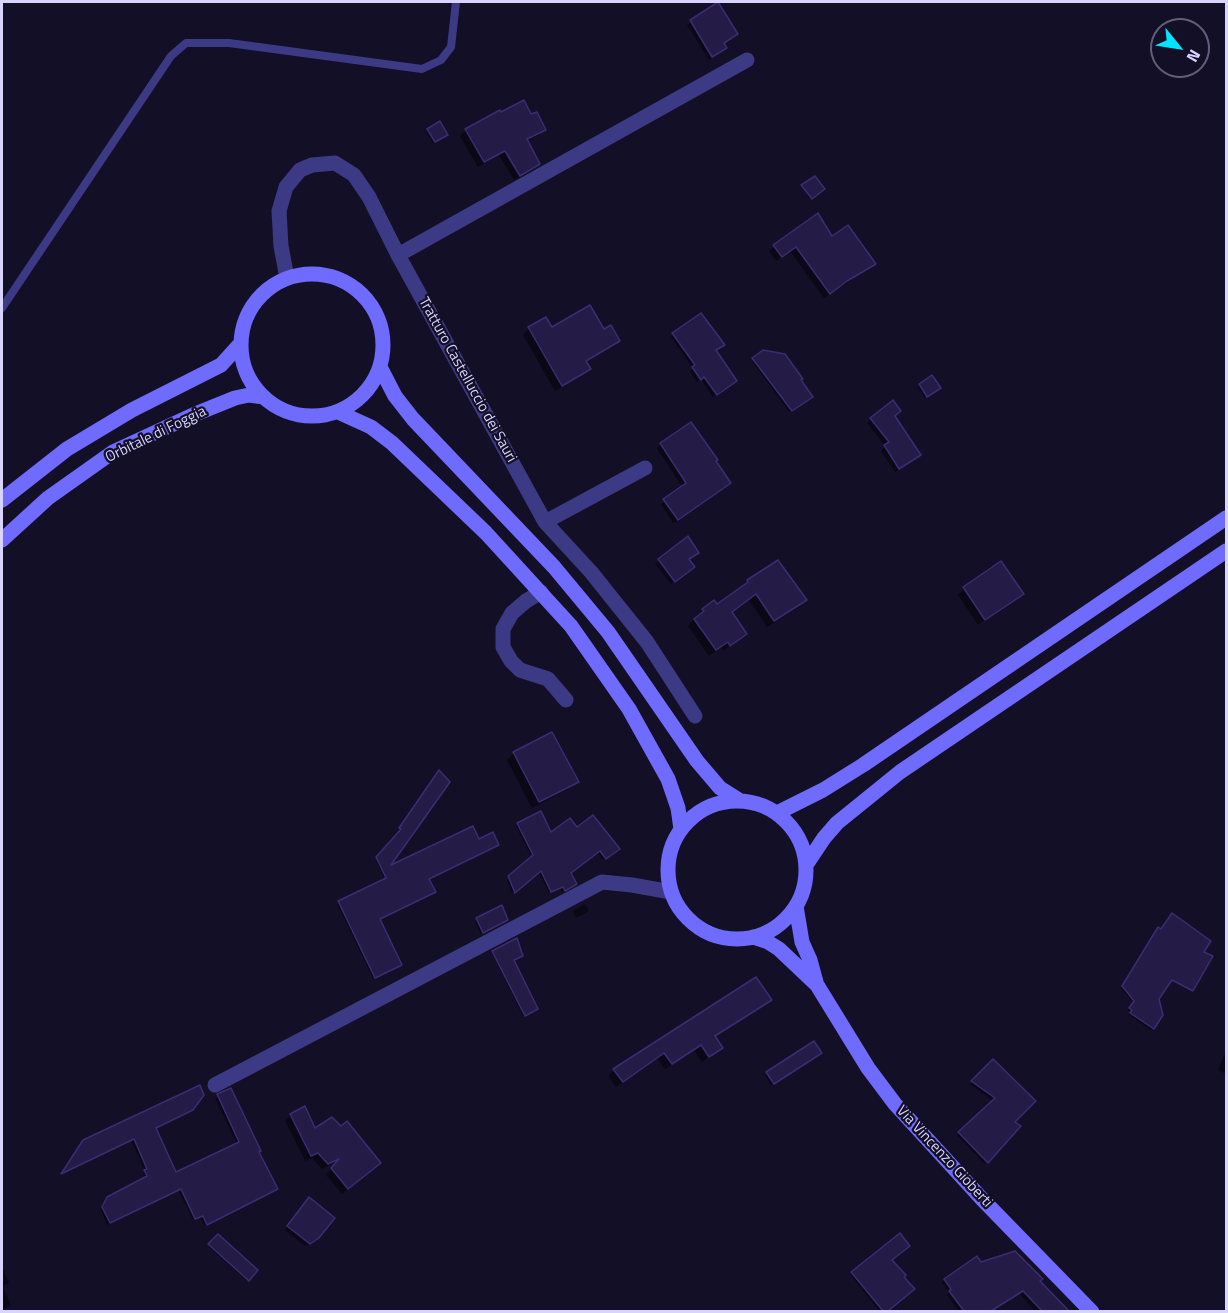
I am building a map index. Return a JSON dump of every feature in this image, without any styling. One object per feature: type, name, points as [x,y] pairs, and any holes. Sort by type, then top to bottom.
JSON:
[{"type":"main road","points":[[309,274],[332,276],[352,286],[369,302],[380,322],[383,344],[380,367],[371,384],[358,399],[338,412],[322,416],[301,415],[281,409],[264,397],[251,382],[243,363],[241,344],[245,323],[254,304],[268,289],[287,278],[309,274]]},
{"type":"main road","name":"Orbitale di Foggia","points":[[2,500],[67,449],[132,410],[221,365],[241,344]]},
{"type":"main road","points":[[380,367],[395,396],[413,419],[554,567],[608,632],[697,761],[720,788],[739,800]]},
{"type":"main road","name":"Orbitale di Foggia","points":[[2,540],[48,498],[113,452],[235,398],[249,395],[264,397]]},
{"type":"main road","points":[[338,412],[371,427],[392,443],[486,533],[571,626],[629,709],[668,779],[678,808],[681,829]]},
{"type":"main road","points":[[777,813],[823,790],[863,765],[1227,518]]},
{"type":"main road","points":[[806,865],[837,823],[900,772],[1227,551]]},
{"type":"main road","points":[[739,800],[759,804],[777,813],[792,827],[802,845],[806,865],[804,886],[796,906],[785,920],[753,937],[723,938],[701,929],[680,909],[671,892],[668,860],[673,843],[681,829],[706,807],[722,802],[739,800]]},
{"type":"main road","name":"Via Vincenzo Gioberti","points":[[796,906],[802,942],[817,985]]},
{"type":"main road","name":"Via Vincenzo Gioberti","points":[[753,937],[779,949],[817,985],[868,1068],[895,1104],[982,1199],[1092,1311]]},
{"type":"street","points":[[398,255],[747,60]]},
{"type":"street","name":"Tratturo Castelluccio dei Sauri","points":[[287,278],[281,246],[279,211],[286,187],[300,170],[312,165],[335,163],[354,175],[369,197],[398,255],[545,522],[591,572],[647,642],[695,716]]},
{"type":"street","points":[[545,522],[645,468]]},
{"type":"street","points":[[540,592],[525,601],[512,613],[503,629],[503,647],[511,661],[520,670],[548,679],[566,700]]},
{"type":"street","points":[[215,1085],[602,882],[671,892]]},
{"type":"lane","points":[[2,308],[171,56],[186,43],[229,43],[422,69],[441,60],[451,47],[456,2]]},
{"type":"building","points":[[718,2],[738,34],[724,43],[727,48],[712,57],[690,20]]},
{"type":"building","points":[[524,100],[531,114],[537,112],[546,130],[527,139],[540,164],[520,176],[505,151],[484,162],[465,129]]},
{"type":"building","points":[[440,121],[448,135],[435,142],[427,129]]},
{"type":"building","points":[[815,176],[825,189],[812,199],[801,185]]},
{"type":"building","points":[[818,213],[832,236],[848,225],[876,264],[830,294],[796,247],[782,257],[773,245]]},
{"type":"building","points":[[590,305],[604,329],[611,325],[620,341],[586,361],[591,369],[562,386],[528,327],[546,317],[552,327]]},
{"type":"building","points":[[701,313],[725,345],[716,350],[737,381],[717,395],[704,377],[701,380],[692,367],[695,365],[672,333]]},
{"type":"building","points":[[763,350],[785,354],[813,397],[792,411],[752,358]]},
{"type":"building","points":[[932,375],[941,388],[927,397],[919,384]]},
{"type":"building","points":[[893,400],[901,411],[895,416],[921,455],[899,469],[884,445],[889,442],[870,418]]},
{"type":"building","points":[[691,422],[731,483],[678,520],[663,499],[686,483],[660,443]]},
{"type":"building","points":[[688,536],[699,553],[689,559],[695,567],[675,582],[658,559]]},
{"type":"building","points":[[778,560],[807,600],[774,621],[756,594],[732,612],[747,634],[730,646],[728,642],[716,650],[694,619],[714,600],[717,604],[748,582],[747,580]]},
{"type":"building","points":[[1001,561],[1024,594],[985,620],[963,587]]},
{"type":"building","points":[[552,732],[579,782],[539,802],[513,752]]},
{"type":"building","points":[[439,770],[450,782],[391,865],[473,826],[479,839],[493,832],[499,845],[429,879],[436,892],[380,919],[402,965],[375,978],[338,901],[386,878],[376,857],[401,829],[399,828]]},
{"type":"building","points":[[541,811],[551,832],[570,818],[577,827],[593,815],[620,849],[606,859],[600,851],[571,873],[577,884],[565,891],[563,887],[551,892],[541,871],[515,893],[508,876],[533,855],[517,823]]},
{"type":"building","points":[[502,905],[508,920],[483,933],[476,918]]},
{"type":"building","points":[[1172,913],[1211,941],[1204,952],[1213,956],[1193,991],[1172,980],[1159,999],[1163,1015],[1154,1029],[1130,1013],[1132,1010],[1129,1008],[1134,1001],[1122,986],[1158,927],[1161,929]]},
{"type":"building","points":[[517,938],[523,956],[514,960],[538,1009],[525,1016],[492,951]]},
{"type":"building","points":[[756,977],[772,1000],[715,1036],[723,1048],[709,1057],[701,1045],[672,1064],[664,1053],[623,1082],[613,1069]]},
{"type":"building","points":[[814,1041],[822,1053],[774,1084],[766,1072]]},
{"type":"building","points":[[993,1059],[1036,1101],[1015,1122],[1021,1126],[988,1163],[958,1132],[995,1098],[971,1081]]},
{"type":"building","points":[[200,1085],[204,1095],[193,1110],[156,1128],[176,1172],[239,1142],[217,1094],[231,1088],[278,1189],[207,1225],[203,1216],[195,1219],[181,1189],[110,1223],[102,1207],[107,1197],[147,1176],[144,1170],[147,1169],[134,1139],[61,1174],[83,1140]]},
{"type":"building","points":[[305,1106],[315,1128],[332,1117],[341,1126],[347,1121],[381,1163],[348,1189],[331,1168],[339,1159],[328,1164],[318,1153],[311,1156],[290,1114]]},
{"type":"building","points":[[309,1197],[335,1218],[319,1238],[310,1244],[287,1226]]},
{"type":"building","points":[[900,1233],[910,1246],[892,1260],[915,1289],[888,1311],[883,1311],[851,1272]]},
{"type":"building","points":[[218,1234],[258,1270],[249,1281],[208,1244]]},
{"type":"building","points":[[1015,1251],[1043,1279],[1040,1281],[1069,1311],[1042,1311],[1023,1291],[991,1311],[964,1311],[949,1291],[951,1289],[944,1279],[977,1256],[981,1262]]}]
